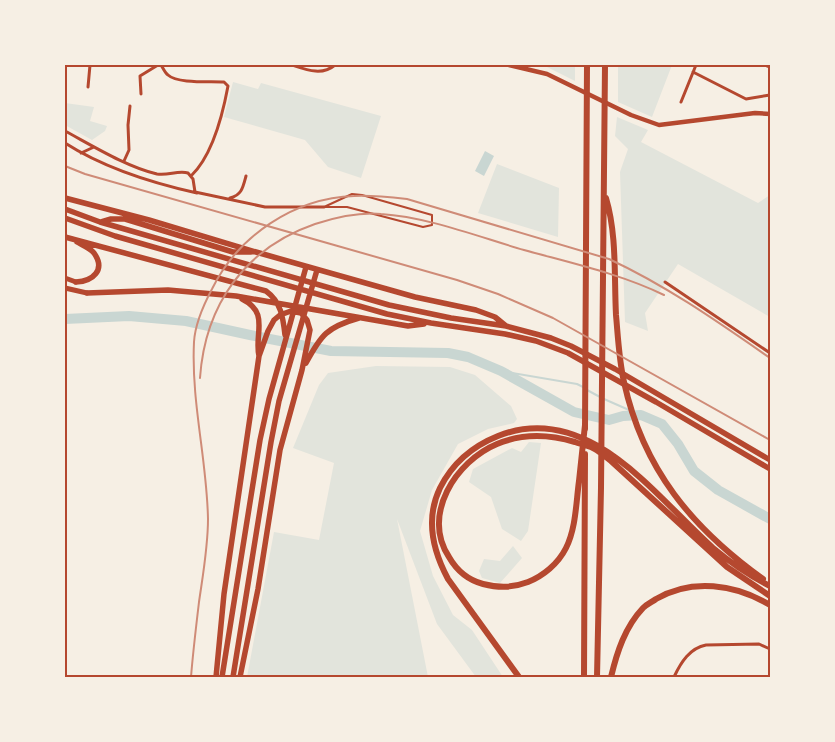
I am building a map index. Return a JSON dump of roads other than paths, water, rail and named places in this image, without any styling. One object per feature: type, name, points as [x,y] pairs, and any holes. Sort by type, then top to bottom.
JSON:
[{"type":"highway","points":[[584,677],[583,468],[586,425],[587,65]]},
{"type":"highway","points":[[597,677],[601,488],[605,65]]},
{"type":"highway","points":[[604,192],[610,210],[613,236],[616,312],[624,382],[636,425],[653,462],[673,494],[702,529],[732,557],[770,585]]},
{"type":"highway","points":[[65,198],[149,220],[316,270],[415,297],[476,310],[495,317],[506,326]]},
{"type":"highway","points":[[65,209],[100,222],[389,305],[451,318],[506,326],[539,334],[571,346],[615,369],[770,460]]},
{"type":"highway","points":[[65,218],[115,236],[387,314],[536,341],[568,353],[770,469]]},
{"type":"highway","points":[[100,222],[125,218],[233,252],[256,252]]},
{"type":"highway","points":[[65,237],[266,291],[281,310],[286,340]]},
{"type":"highway","points":[[73,240],[93,252],[97,259],[98,269],[94,277],[86,282],[76,282]]},
{"type":"highway","points":[[222,677],[260,440],[269,398],[306,267]]},
{"type":"highway","points":[[233,677],[279,401],[316,270]]},
{"type":"highway","points":[[86,293],[168,290],[236,296],[408,326],[431,323]]},
{"type":"highway","points":[[236,296],[249,303],[259,316],[260,328],[257,346],[259,356]]},
{"type":"highway","points":[[216,677],[224,594],[259,356],[274,320],[280,315],[291,311],[301,313],[307,320],[310,330],[302,370],[280,450],[258,589],[240,677]]},
{"type":"highway","points":[[302,370],[316,344],[324,335],[336,325],[361,318]]},
{"type":"highway","points":[[519,677],[448,579],[439,563],[432,531],[432,514],[435,503],[440,488],[450,472],[470,452],[500,435],[519,430],[546,428],[559,430],[586,439],[610,453],[634,472],[714,548],[750,576],[770,585]]},
{"type":"highway","points":[[583,468],[574,524],[566,548],[556,563],[539,578],[516,587],[497,587],[474,582],[456,570],[444,551],[439,532],[441,509],[451,483],[474,458],[494,445],[520,436],[551,436],[592,447],[611,461],[727,568],[770,596]]},
{"type":"highway","points":[[610,677],[618,650],[628,627],[644,607],[664,595],[689,586],[713,585],[742,592],[770,605]]},
{"type":"main road","points":[[65,278],[76,282]]},
{"type":"main road","points":[[65,288],[86,293]]},
{"type":"street","points":[[88,87],[90,65]]},
{"type":"street","points":[[141,94],[140,76],[160,65],[169,77],[175,79],[224,82],[228,86],[211,144],[202,162],[191,176]]},
{"type":"street","points":[[292,65],[316,72],[335,65]]},
{"type":"street","points":[[509,65],[547,74],[631,115],[659,125],[755,113],[770,114]]},
{"type":"street","points":[[681,102],[696,65]]},
{"type":"street","points":[[766,65],[770,67]]},
{"type":"street","points":[[693,72],[746,99],[770,95]]},
{"type":"street","points":[[124,161],[129,150],[128,124],[130,106]]},
{"type":"street","points":[[65,132],[124,161],[160,174],[169,175],[184,172],[191,176],[195,192],[265,207],[324,207]]},
{"type":"street","points":[[65,143],[88,157],[130,174],[174,187],[223,198],[237,196],[241,192],[246,176]]},
{"type":"street","points":[[80,153],[94,147]]},
{"type":"street","points":[[665,282],[770,353]]},
{"type":"street","points":[[674,677],[680,665],[691,651],[698,647],[706,645],[758,644],[765,645],[770,649]]},
{"type":"lane","points":[[352,194],[357,194],[432,215],[433,221],[432,225],[424,227],[347,207],[324,207],[352,194]]},
{"type":"waterway","points":[[65,319],[129,316],[186,321],[331,351],[448,353],[468,357],[501,371],[574,412],[609,420],[623,416],[641,415],[662,424],[678,444],[694,471],[718,490],[770,519]]},
{"type":"waterway","points":[[501,371],[577,384],[583,387]]},
{"type":"waterway","points":[[587,390],[600,397]]},
{"type":"waterway","points":[[604,399],[629,410]]},
{"type":"waterway","points":[[634,412],[641,415]]},
{"type":"railway","points":[[65,166],[85,174],[457,280],[498,294],[553,318],[770,440]]},
{"type":"railway","points":[[191,677],[208,529],[205,475],[195,387],[194,342],[196,329],[203,308],[223,270],[237,252],[270,223],[290,212],[332,198],[367,196],[407,199],[609,259],[672,293],[770,358]]},
{"type":"railway","points":[[200,378],[210,327],[220,304],[233,283],[249,264],[268,248],[290,235],[331,219],[364,214],[381,214],[435,223],[613,275],[664,295]]}]
